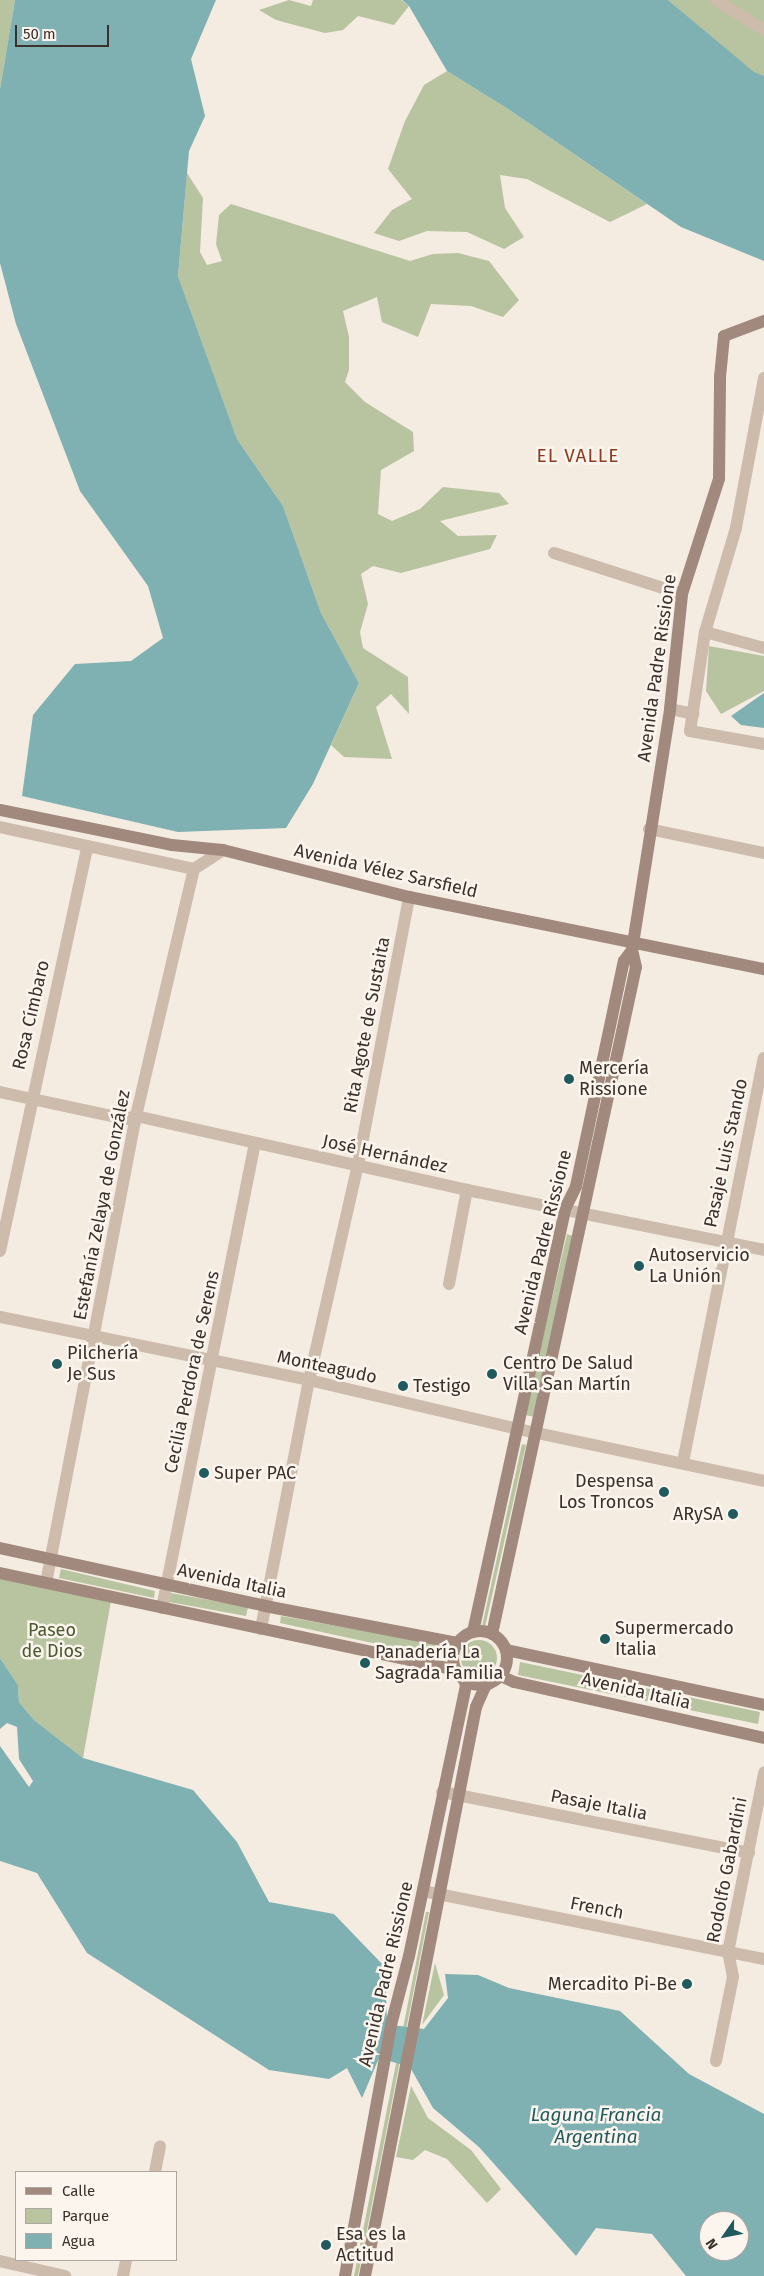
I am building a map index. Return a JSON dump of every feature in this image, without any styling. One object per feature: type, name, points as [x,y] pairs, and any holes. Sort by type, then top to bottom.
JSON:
[{"type":"main road","name":"Avenida Padre Rissione","points":[[492,1634],[538,1433],[636,967],[633,945],[649,829],[670,710],[682,594],[719,479],[720,377],[724,336],[759,322]]},
{"type":"main road","name":"Avenida Vélez Sarsfield","points":[[0,810],[172,845],[223,850],[409,897],[633,945],[764,969]]},
{"type":"main road","name":"Avenida Padre Rissione","points":[[473,1632],[565,1209],[576,1186],[624,961],[633,945]]},
{"type":"main road","name":"Avenida Italia","points":[[0,1548],[51,1561],[265,1606],[458,1643]]},
{"type":"main road","points":[[0,1573],[455,1670]]},
{"type":"main road","points":[[473,1632],[492,1634],[506,1650],[507,1664],[501,1676],[486,1685],[464,1680],[455,1670],[453,1658],[458,1643],[473,1632]]},
{"type":"main road","name":"Avenida Italia","points":[[506,1650],[764,1705]]},
{"type":"main road","name":"Avenida Italia","points":[[501,1676],[514,1682],[764,1738]]},
{"type":"main road","name":"Avenida Padre Rissione","points":[[345,2276],[391,2025],[423,1891],[442,1792],[466,1685],[464,1680]]},
{"type":"main road","name":"Avenida Padre Rissione","points":[[365,2276],[476,1707],[486,1685]]},
{"type":"street","points":[[716,0],[764,30]]},
{"type":"street","points":[[764,378],[736,528],[705,632],[690,731],[764,744]]},
{"type":"street","points":[[554,554],[682,594]]},
{"type":"street","points":[[705,632],[764,648]]},
{"type":"street","points":[[670,710],[693,714]]},
{"type":"street","points":[[0,827],[194,869],[223,850]]},
{"type":"street","points":[[649,829],[764,853]]},
{"type":"street","name":"Rosa Címbaro","points":[[0,1251],[30,1099],[87,847]]},
{"type":"street","name":"Estefanía Zelaya de González","points":[[46,1583],[95,1338],[136,1116],[194,869]]},
{"type":"street","name":"Rita Agote de Sustaita","points":[[261,1629],[309,1380],[358,1166],[409,897]]},
{"type":"street","name":"Pasaje Luis Stando","points":[[683,1462],[764,1058]]},
{"type":"street","name":"José Hernández","points":[[0,1092],[126,1119],[136,1116],[467,1190],[764,1250]]},
{"type":"street","name":"Cecilia Perdora de Serens","points":[[162,1608],[165,1585],[255,1144]]},
{"type":"street","points":[[449,1284],[467,1190]]},
{"type":"street","name":"Monteagudo","points":[[0,1317],[212,1362],[309,1380],[518,1429],[683,1462],[764,1481]]},
{"type":"street","name":"Rodolfo Gabardini","points":[[716,2061],[732,1977],[728,1952],[764,1773]]},
{"type":"street","name":"Pasaje Italia","points":[[442,1792],[749,1853]]},
{"type":"street","name":"French","points":[[423,1891],[764,1959]]},
{"type":"street","points":[[155,2171],[160,2146]]},
{"type":"street","points":[[0,2261],[65,2276]]},
{"type":"street","points":[[123,2276],[126,2261]]},
{"type":"green space","points":[[0,0],[15,0],[0,89]]},
{"type":"green space","points":[[289,0],[311,6],[313,0],[401,0],[409,6],[394,25],[358,16],[343,30],[325,33],[276,20],[259,10]]},
{"type":"green space","points":[[668,0],[764,0],[764,76],[754,73]]},
{"type":"green space","points":[[447,71],[508,109],[647,204],[610,222],[527,179],[500,175],[505,208],[524,237],[504,249],[467,232],[427,231],[399,241],[374,233],[392,210],[412,199],[388,169],[405,121],[424,85]]},
{"type":"green space","points":[[187,173],[203,198],[200,252],[207,265],[222,261],[216,244],[219,215],[231,204],[410,261],[433,254],[458,253],[489,261],[519,300],[503,317],[471,306],[431,304],[418,337],[382,322],[377,297],[343,311],[349,337],[349,370],[345,382],[365,402],[413,432],[414,451],[381,470],[378,514],[392,521],[420,509],[443,487],[499,493],[509,504],[440,521],[458,536],[497,535],[490,549],[401,573],[373,566],[361,574],[368,604],[360,632],[363,648],[408,677],[409,714],[391,694],[376,707],[392,759],[344,757],[331,745],[359,683],[321,613],[283,506],[237,439],[178,276]]},
{"type":"green space","points":[[709,646],[764,656],[764,691],[721,714],[706,691]]},
{"type":"green space","points":[[567,1234],[573,1236],[535,1417],[525,1415]]},
{"type":"green space","points":[[522,1444],[526,1445],[485,1627],[482,1626]]},
{"type":"green space","points":[[61,1569],[155,1591],[154,1598],[59,1578]]},
{"type":"green space","name":"Paseo de Dios","points":[[0,1579],[111,1601],[83,1758],[34,1720],[19,1702],[18,1685],[0,1658]]},
{"type":"green space","points":[[171,1593],[248,1607],[246,1616],[169,1602]]},
{"type":"green space","points":[[281,1616],[444,1645],[442,1658],[280,1623]]},
{"type":"green space","points":[[479,1640],[486,1641],[492,1645],[496,1651],[496,1665],[492,1671],[486,1675],[479,1676],[472,1675],[466,1671],[462,1665],[461,1658],[462,1651],[466,1645],[472,1641]]},
{"type":"green space","points":[[520,1662],[760,1712],[758,1724],[518,1675]]},
{"type":"green space","points":[[426,1912],[429,1912],[358,2276],[354,2276]]},
{"type":"green space","points":[[435,1963],[444,1995],[422,2025]]},
{"type":"green space","points":[[411,2086],[428,2118],[471,2150],[501,2189],[487,2203],[447,2159],[425,2150],[413,2160],[396,2157]]},
{"type":"water","points":[[15,0],[216,0],[191,59],[205,116],[189,151],[178,276],[237,439],[283,506],[321,613],[359,683],[313,784],[286,828],[178,832],[22,796],[33,715],[75,664],[131,661],[163,638],[148,586],[80,491],[16,324],[0,263],[0,89]]},
{"type":"water","points":[[402,0],[668,0],[754,72],[764,76],[764,261],[681,227],[508,109],[447,71],[409,6]]},
{"type":"water","points":[[764,693],[764,728],[741,725],[731,716]]},
{"type":"water","name":"Laguna Francia Argentina","points":[[0,1658],[18,1685],[19,1702],[34,1720],[83,1758],[193,1790],[237,1842],[269,1902],[334,1914],[385,1967],[387,2021],[391,2025],[424,2029],[448,1998],[445,1974],[478,1975],[509,1988],[620,2011],[689,2074],[764,2114],[764,2276],[686,2276],[652,2234],[596,2228],[576,2256],[479,2147],[433,2108],[410,2067],[379,2058],[362,2098],[347,2068],[329,2079],[269,2070],[87,1953],[37,1873],[0,1861],[0,1746],[29,1787],[33,1781],[19,1759],[17,1727],[7,1723],[0,1729]]},
{"type":"place","name":"Mercería Rissione","points":[[569,1079]]},
{"type":"place","name":"Autoservicio La Unión","points":[[639,1266]]},
{"type":"place","name":"Pilchería Je Sus","points":[[57,1364]]},
{"type":"place","name":"Centro De Salud Villa San Martín","points":[[492,1374]]},
{"type":"place","name":"Testigo","points":[[403,1386]]},
{"type":"place","name":"Super PAC","points":[[204,1473]]},
{"type":"place","name":"Despensa Los Troncos","points":[[664,1492]]},
{"type":"place","name":"ARySA","points":[[733,1514]]},
{"type":"place","name":"Supermercado Italia","points":[[605,1639]]},
{"type":"place","name":"Panadería La Sagrada Familia","points":[[365,1663]]},
{"type":"place","name":"Mercadito Pi-Be","points":[[687,1984]]},
{"type":"place","name":"Esa es la Actitud","points":[[326,2245]]},
{"type":"district","name":"EL VALLE","points":[[578,456]]}]
